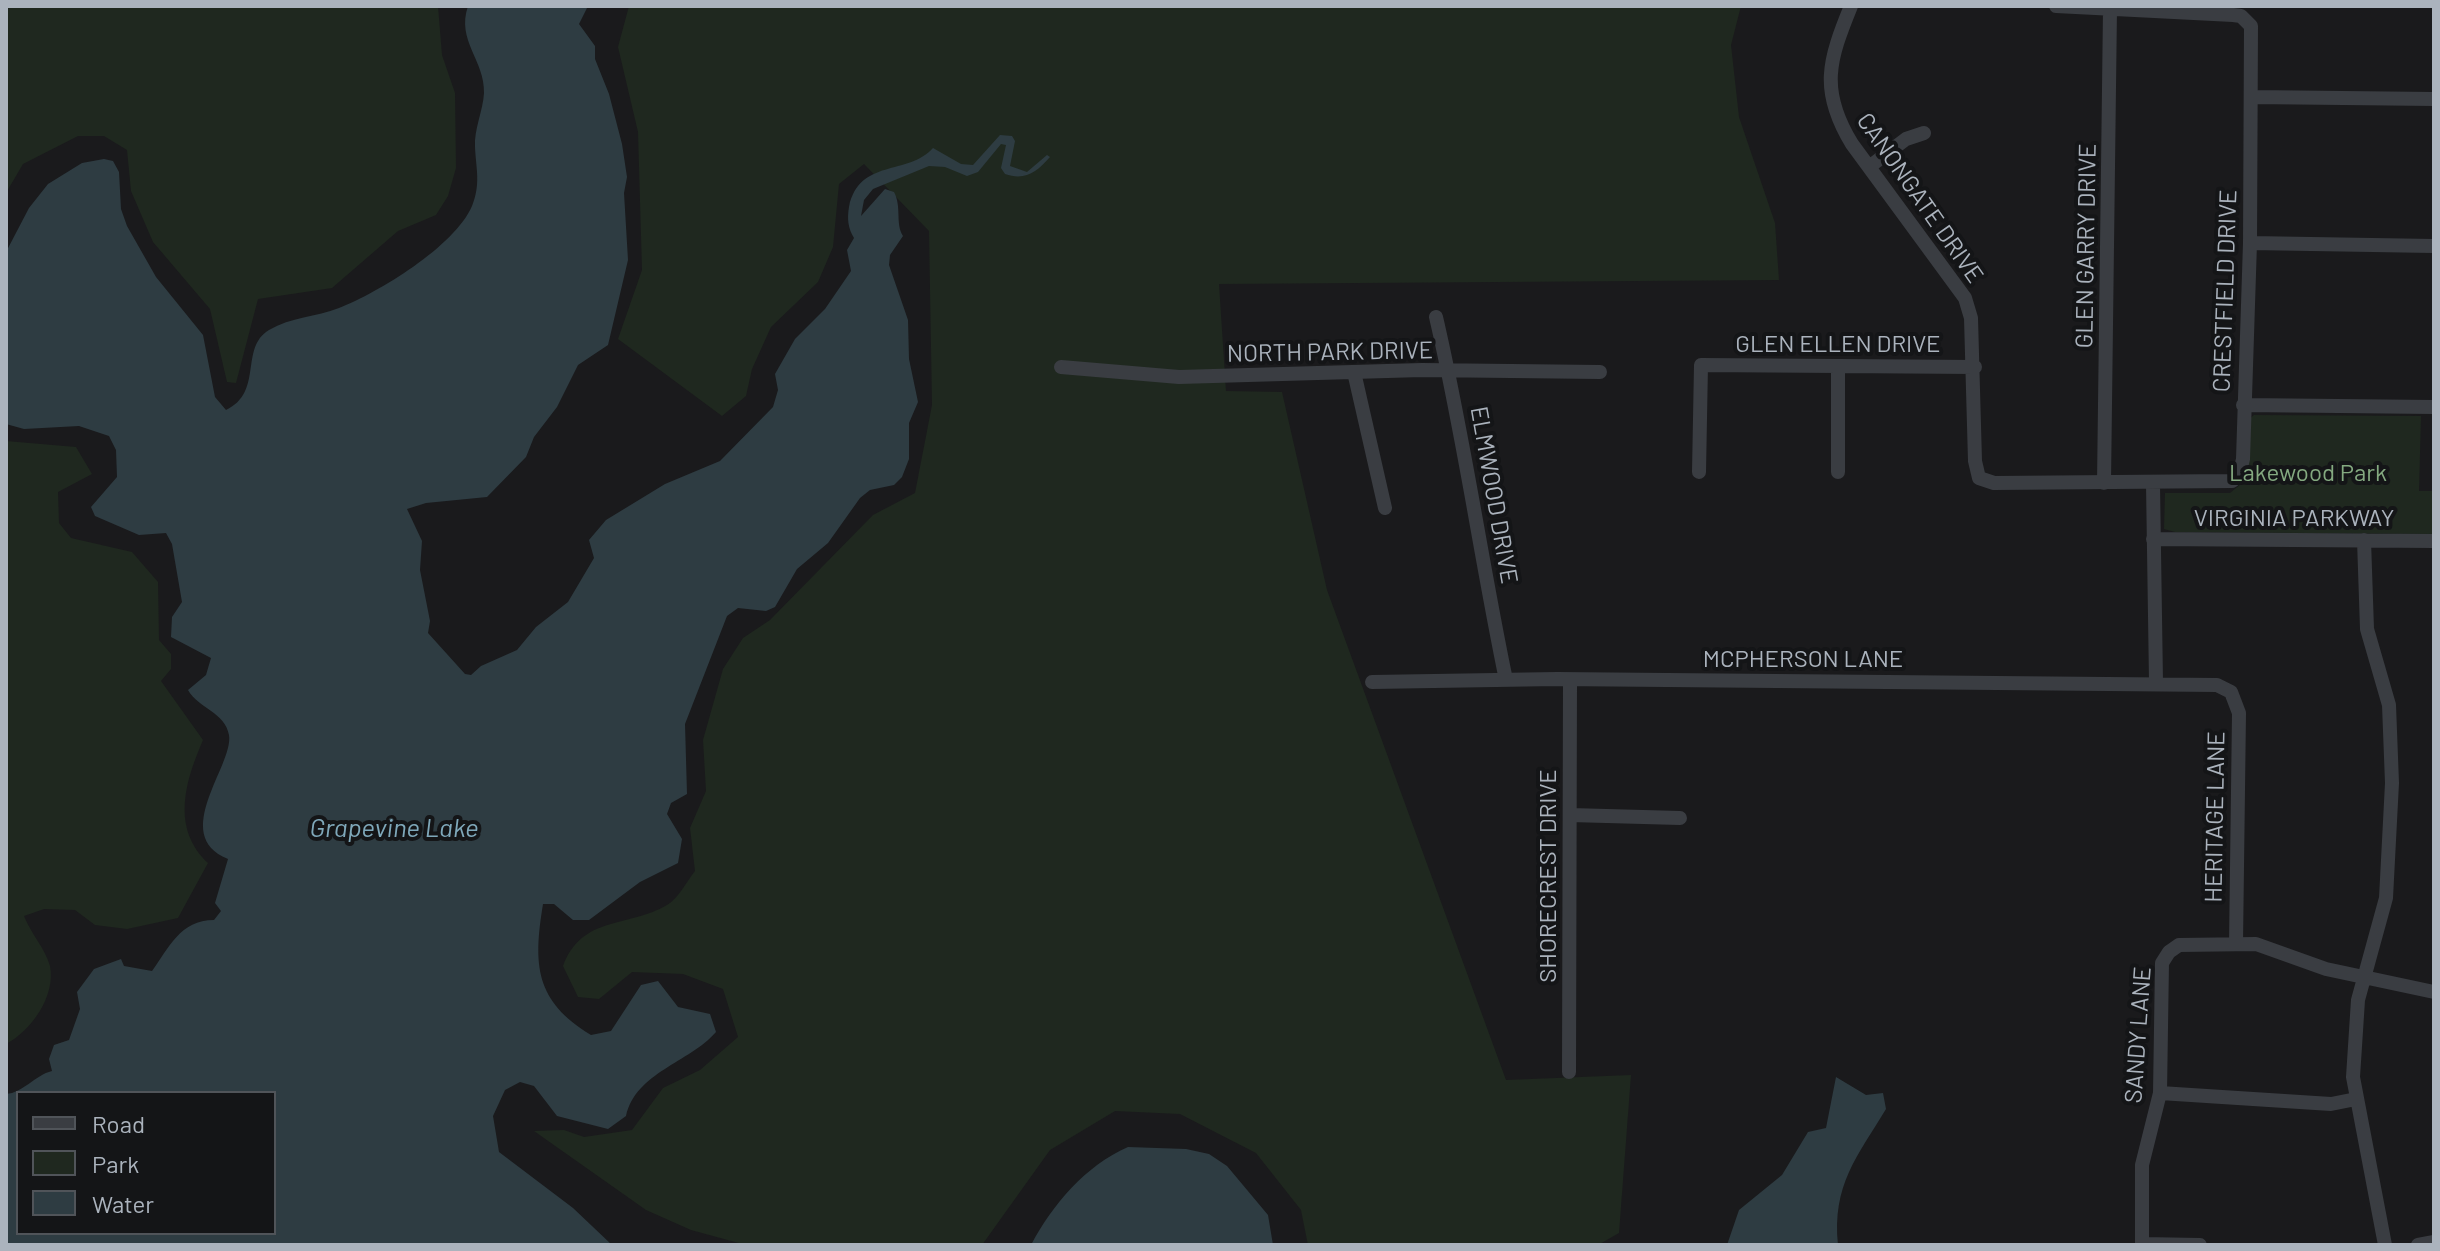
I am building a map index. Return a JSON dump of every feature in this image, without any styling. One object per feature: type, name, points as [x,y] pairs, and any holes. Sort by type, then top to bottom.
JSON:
[{"type":"street","name":"CANONGATE DRIVE","points":[[1851,6],[1831,55],[1832,98],[1844,130],[1965,298],[1971,318],[1975,367],[1975,461],[1979,478],[1994,483],[2153,484]]},
{"type":"street","points":[[2056,6],[2110,9]]},
{"type":"street","name":"CRESTFIELD DRIVE","points":[[2110,9],[2233,15],[2247,20],[2252,34],[2250,243],[2243,459],[2239,476],[2223,483],[2153,484]]},
{"type":"street","name":"GLEN GARRY DRIVE","points":[[2104,483],[2110,9]]},
{"type":"street","points":[[2252,97],[2434,99]]},
{"type":"street","points":[[1869,167],[1906,139],[1924,133]]},
{"type":"street","points":[[2250,243],[2434,246]]},
{"type":"street","name":"ELMWOOD DRIVE","points":[[1436,317],[1506,680]]},
{"type":"street","name":"GLEN ELLEN DRIVE","points":[[1699,472],[1701,365],[1975,367]]},
{"type":"street","name":"NORTH PARK DRIVE","points":[[1061,367],[1179,377],[1354,372],[1600,372]]},
{"type":"street","points":[[1838,368],[1838,472]]},
{"type":"street","points":[[1354,372],[1385,508]]},
{"type":"street","points":[[2243,405],[2434,407]]},
{"type":"street","points":[[2153,484],[2156,682]]},
{"type":"street","name":"VIRGINIA PARKWAY","points":[[2153,539],[2434,541]]},
{"type":"street","points":[[2364,540],[2367,629],[2389,705],[2392,769],[2386,898],[2364,977],[2354,1030],[2356,1099],[2385,1245]]},
{"type":"street","name":"SHORECREST DRIVE","points":[[1569,1072],[1570,680]]},
{"type":"street","name":"MCPHERSON LANE","points":[[1372,682],[2156,682],[2217,685],[2231,692]]},
{"type":"street","name":"HERITAGE LANE","points":[[2231,692],[2239,713],[2236,944]]},
{"type":"street","points":[[1570,815],[1680,818]]},
{"type":"street","name":"SANDY LANE","points":[[2142,1245],[2142,1165],[2160,1093],[2162,963],[2169,952],[2179,945],[2236,944],[2274,948],[2326,969],[2432,991]]},
{"type":"street","points":[[2160,1093],[2331,1104],[2356,1099]]},
{"type":"street","points":[[2418,1245],[2434,1242]]},
{"type":"street","points":[[2142,1245],[2200,1245]]},
{"type":"green space","points":[[6,6],[438,6],[442,55],[455,93],[456,168],[448,196],[436,215],[398,231],[332,288],[258,299],[236,383],[227,382],[210,309],[153,242],[131,191],[127,150],[104,136],[78,136],[23,164],[6,193]]},
{"type":"green space","points":[[629,6],[1741,6],[1731,45],[1739,117],[1775,223],[1779,280],[1219,284],[1226,391],[1282,392],[1327,590],[1506,1080],[1631,1075],[1619,1233],[1598,1245],[1308,1245],[1301,1210],[1256,1153],[1180,1114],[1115,1111],[1050,1150],[982,1245],[746,1245],[691,1230],[646,1210],[534,1131],[564,1130],[584,1137],[632,1130],[663,1088],[700,1070],[738,1037],[723,989],[683,974],[632,972],[599,999],[578,997],[563,966],[582,938],[594,930],[667,905],[695,871],[690,828],[706,791],[703,740],[723,669],[743,638],[770,620],[873,515],[915,493],[932,405],[929,231],[864,164],[839,184],[833,247],[818,282],[771,327],[752,369],[746,396],[722,416],[618,339],[642,270],[638,132],[618,47]]},
{"type":"green space","name":"Lakewood Park","points":[[2254,415],[2421,416],[2419,491],[2434,491],[2434,534],[2175,532],[2164,529],[2165,493],[2230,493],[2247,479],[2249,419]]},
{"type":"green space","points":[[6,441],[76,447],[92,474],[58,492],[59,523],[71,538],[132,552],[158,582],[159,640],[171,654],[171,669],[161,681],[203,740],[187,788],[185,820],[196,849],[208,863],[178,918],[127,929],[95,925],[75,910],[44,909],[24,916],[48,960],[51,977],[40,1011],[24,1031],[6,1044]]},
{"type":"water","name":"Grapevine Lake","points":[[468,6],[588,6],[579,24],[595,46],[595,59],[609,94],[622,144],[627,177],[624,193],[628,260],[608,345],[578,365],[557,407],[534,437],[526,457],[487,497],[426,503],[407,509],[422,541],[420,570],[430,621],[428,633],[465,674],[471,675],[481,666],[517,650],[536,627],[568,602],[594,558],[589,540],[606,520],[665,484],[720,461],[773,407],[778,390],[775,374],[795,339],[825,309],[851,271],[847,250],[854,238],[849,227],[848,211],[854,192],[863,181],[873,174],[923,157],[933,148],[961,164],[973,165],[1000,135],[1012,136],[1015,141],[1010,166],[1027,172],[1047,155],[1050,157],[1030,174],[1012,176],[1005,174],[1001,168],[1006,145],[1001,144],[978,172],[967,176],[945,167],[929,166],[873,189],[864,200],[861,216],[885,189],[894,192],[903,236],[890,255],[889,265],[908,320],[909,359],[918,402],[909,423],[909,459],[902,477],[894,485],[870,490],[860,498],[828,543],[797,569],[775,607],[766,611],[738,608],[727,616],[685,724],[687,794],[671,803],[667,814],[682,839],[678,863],[640,882],[589,920],[573,920],[554,904],[543,904],[538,945],[542,980],[558,1009],[572,1022],[591,1035],[611,1031],[641,985],[658,981],[678,1007],[710,1014],[716,1032],[705,1043],[652,1078],[640,1089],[626,1116],[608,1129],[557,1116],[534,1086],[520,1082],[505,1090],[493,1116],[499,1152],[573,1208],[612,1245],[6,1245],[6,1094],[16,1092],[16,1235],[276,1235],[276,1091],[18,1091],[52,1071],[49,1059],[54,1045],[69,1040],[80,1009],[77,992],[94,969],[121,959],[124,966],[152,971],[184,930],[202,921],[214,920],[221,911],[215,903],[228,859],[211,848],[204,834],[204,817],[228,748],[229,735],[222,721],[188,690],[206,675],[211,658],[171,637],[172,617],[182,602],[172,544],[166,533],[139,535],[95,516],[91,507],[117,477],[116,450],[109,436],[79,426],[24,429],[6,424],[6,252],[29,208],[48,184],[82,163],[104,159],[113,161],[119,172],[121,209],[127,226],[156,277],[203,335],[215,397],[226,410],[238,402],[245,392],[255,348],[269,330],[286,322],[339,308],[394,280],[433,252],[463,221],[476,191],[475,140],[484,93],[480,70],[466,30]]},
{"type":"water","points":[[1836,1077],[1866,1095],[1883,1093],[1886,1109],[1856,1157],[1843,1188],[1837,1224],[1838,1245],[1727,1245],[1739,1210],[1782,1175],[1808,1132],[1826,1128]]},
{"type":"water","points":[[1128,1147],[1186,1149],[1209,1154],[1227,1166],[1268,1215],[1273,1245],[1031,1245],[1049,1215],[1072,1188],[1098,1165]]}]
